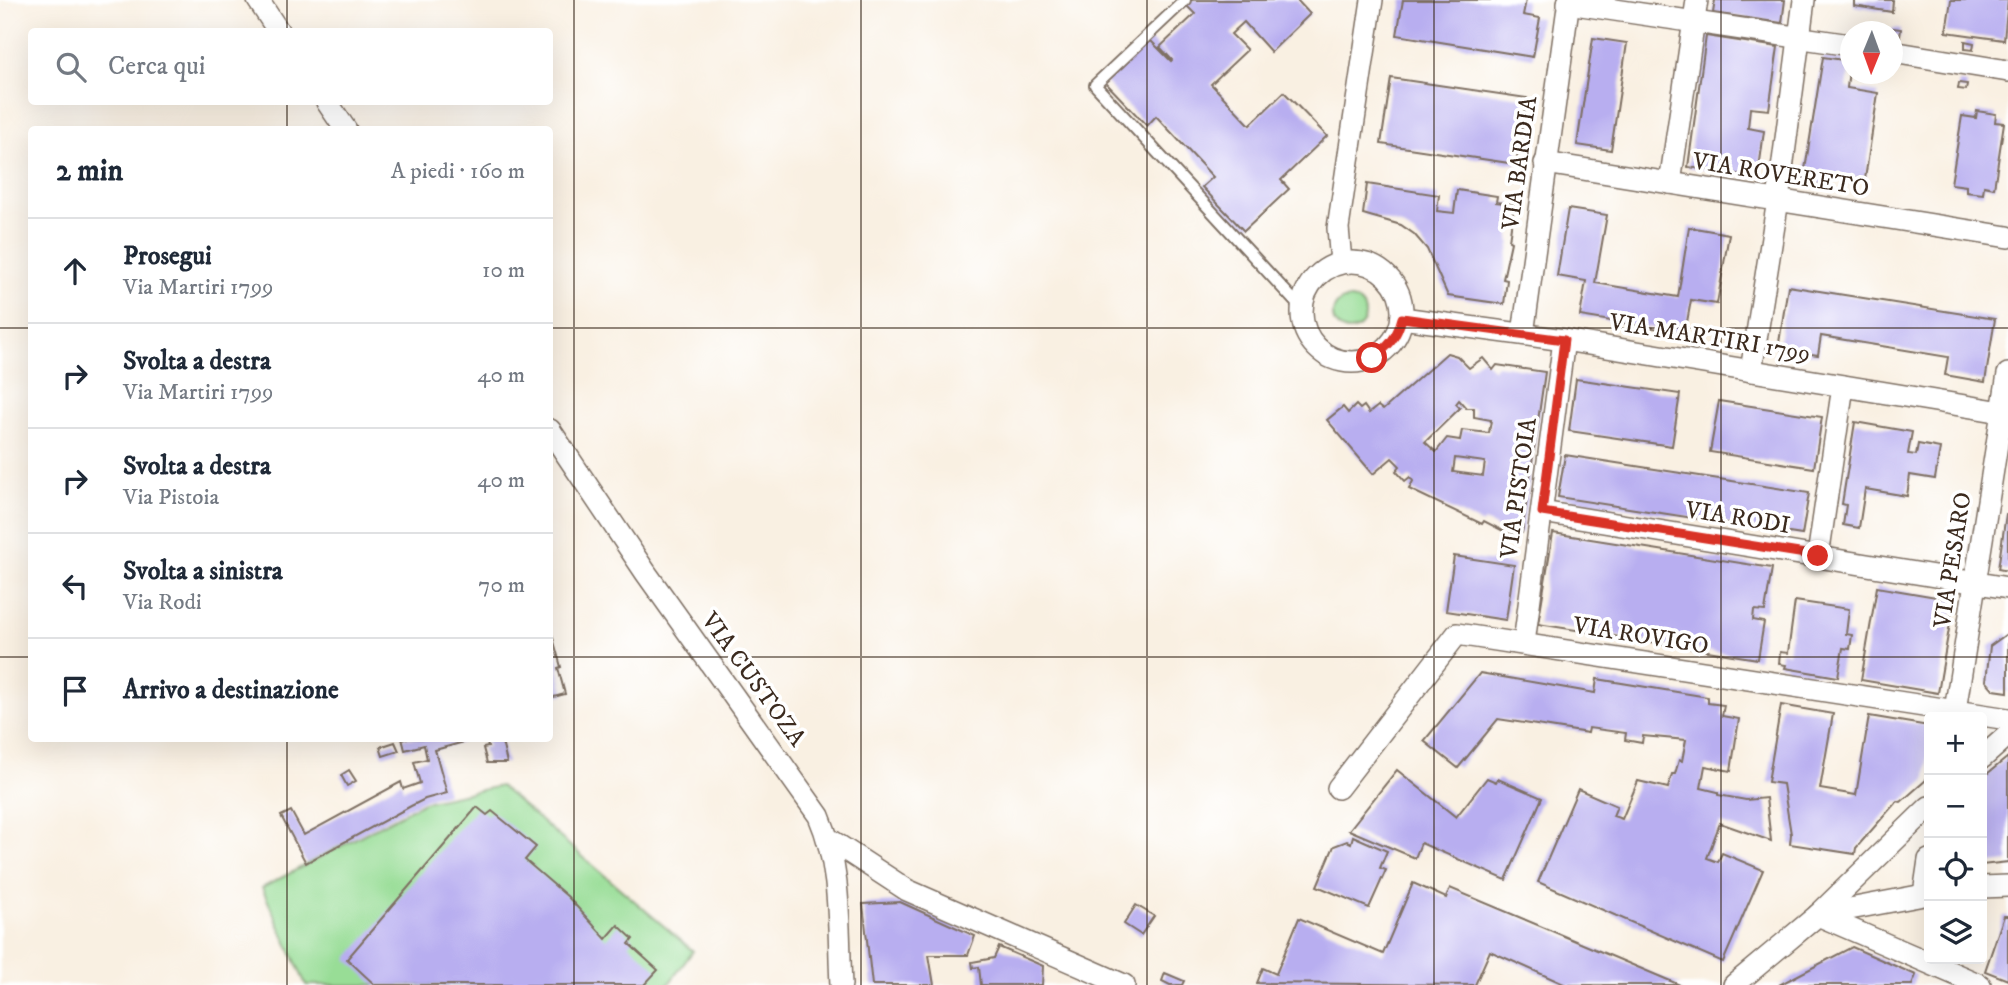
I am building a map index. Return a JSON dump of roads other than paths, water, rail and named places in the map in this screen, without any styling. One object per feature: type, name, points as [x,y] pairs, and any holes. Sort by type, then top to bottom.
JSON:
[{"type":"street","points":[[258,0],[276,28]]},
{"type":"street","points":[[1341,262],[1338,228],[1372,0]]},
{"type":"street","points":[[1670,183],[1697,0]]},
{"type":"street","points":[[1751,371],[1778,200],[1804,0]]},
{"type":"street","points":[[1569,2],[1840,43]]},
{"type":"street","name":"VIA BARDIA","points":[[1523,334],[1569,2]]},
{"type":"street","points":[[1903,54],[2008,71]]},
{"type":"street","points":[[329,105],[343,126]]},
{"type":"street","name":"VIA ROVERETO","points":[[1545,163],[2008,237]]},
{"type":"street","points":[[1357,261],[1373,266],[1386,274],[1399,294],[1402,318],[1397,334],[1387,348],[1372,358],[1356,362],[1338,360],[1323,353],[1310,341],[1303,325],[1301,308],[1314,278],[1326,268],[1341,262],[1357,261]]},
{"type":"street","name":"VIA MARTIRI 1799","points":[[1402,318],[1564,340],[2005,412]]},
{"type":"street","name":"VIA PISTOIA","points":[[1524,643],[1564,340]]},
{"type":"street","name":"VIA PESARO","points":[[1954,712],[2005,412],[2008,374]]},
{"type":"street","points":[[1818,556],[1843,386]]},
{"type":"street","name":"VIA CUSTOZA","points":[[553,434],[646,573],[819,816],[829,839],[837,890],[841,985]]},
{"type":"street","name":"VIA RODI","points":[[1542,512],[2008,588]]},
{"type":"street","name":"VIA ROVIGO","points":[[1338,788],[1457,634],[1942,712]]},
{"type":"street","name":"VIA ROVIGO","points":[[1987,717],[2008,719]]},
{"type":"street","points":[[1987,754],[2008,735]]},
{"type":"street","points":[[1734,985],[1818,915],[1924,812]]},
{"type":"street","points":[[829,839],[907,890],[1124,985]]},
{"type":"street","points":[[1987,887],[2008,886]]},
{"type":"street","points":[[1818,915],[1924,894]]},
{"type":"street","points":[[1818,915],[1938,977],[1980,985]]},
{"type":"lane","points":[[1185,0],[1095,85],[1301,308]]}]
